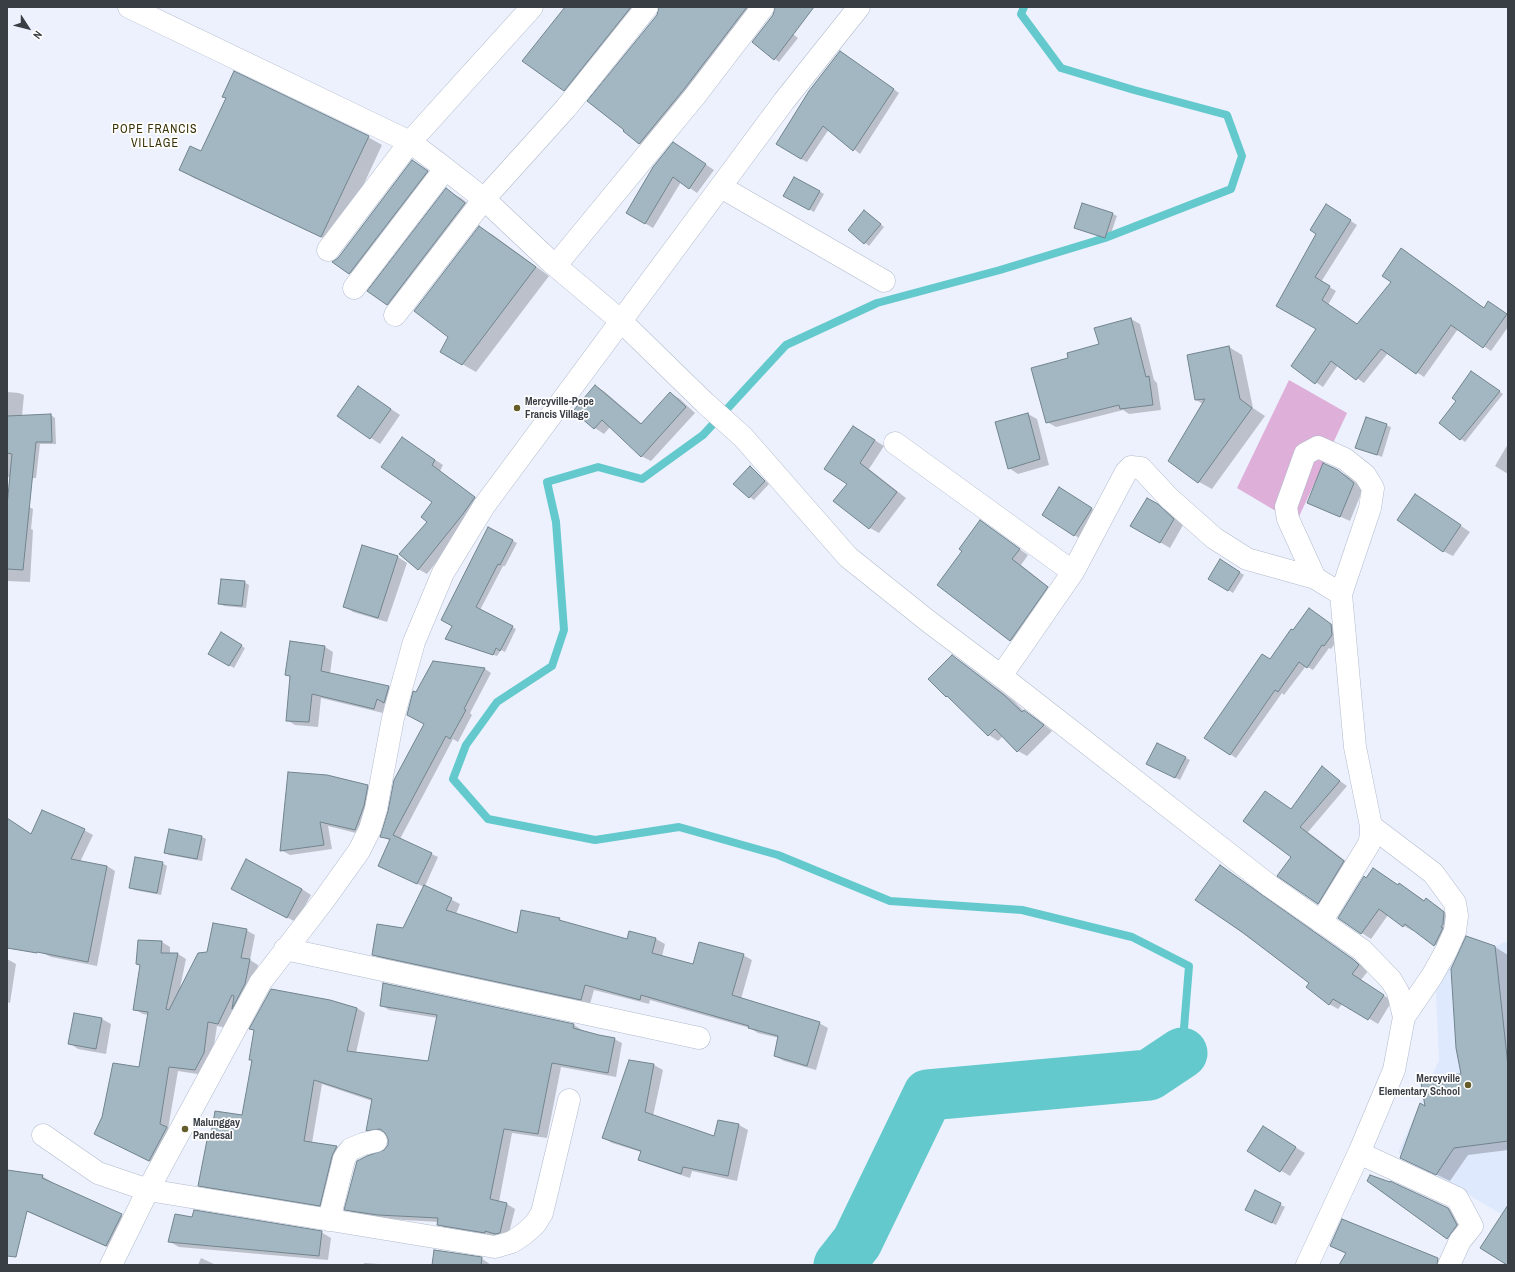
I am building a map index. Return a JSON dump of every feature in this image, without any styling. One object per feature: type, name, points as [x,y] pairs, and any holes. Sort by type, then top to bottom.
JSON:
[{"type":"street","points":[[129,7],[410,142],[484,199],[556,265],[621,321],[705,403],[743,437],[848,557],[928,621],[1002,676],[1270,886],[1362,950],[1391,980],[1398,992],[1404,1017]]},
{"type":"street","points":[[328,250],[410,142],[532,7]]},
{"type":"street","points":[[395,315],[484,199],[566,108],[647,7]]},
{"type":"street","points":[[556,265],[695,96],[763,7]]},
{"type":"street","points":[[111,1265],[148,1190],[260,983],[324,900],[359,851],[370,829],[376,810],[395,710],[414,642],[443,573],[484,506],[784,101],[859,7]]},
{"type":"street","points":[[354,288],[445,169]]},
{"type":"street","points":[[721,187],[884,280]]},
{"type":"street","points":[[895,443],[1073,572]]},
{"type":"street","points":[[1315,578],[1288,519],[1286,507],[1305,454],[1318,447],[1344,459],[1365,475],[1373,488],[1370,508],[1341,594],[1355,747],[1372,835],[1369,844],[1321,922]]},
{"type":"street","points":[[1002,676],[1073,572],[1126,472],[1132,467],[1141,468],[1169,498],[1214,538],[1247,559],[1315,578],[1341,594]]},
{"type":"street","points":[[1307,1265],[1359,1153],[1394,1070],[1404,1017],[1432,976],[1455,931],[1457,916],[1455,902],[1433,873],[1371,826]]},
{"type":"street","points":[[285,949],[699,1038]]},
{"type":"street","points":[[43,1135],[98,1173],[148,1190],[495,1247],[512,1242],[535,1224],[542,1213],[569,1100]]},
{"type":"street","points":[[330,1220],[344,1159],[352,1149],[363,1144],[376,1141]]},
{"type":"street","points":[[1359,1153],[1457,1198],[1472,1226],[1460,1242],[1449,1265]]},
{"type":"shaded area","points":[[1289,380],[1347,413],[1296,523],[1237,488]]},
{"type":"shaded area","name":"Mercyville Elementary School","points":[[1508,941],[1508,1218],[1398,1153],[1439,1060],[1435,971]]},
{"type":"building","points":[[565,7],[631,7],[564,91],[522,61]]},
{"type":"building","points":[[659,7],[747,7],[685,88],[639,144],[623,131],[624,130],[587,101],[657,15]]},
{"type":"building","points":[[775,7],[814,7],[774,60],[752,42],[773,15]]},
{"type":"building","points":[[840,51],[894,89],[853,151],[823,126],[801,159],[776,144],[809,91]]},
{"type":"building","points":[[234,71],[369,136],[321,237],[179,170],[190,146],[201,151],[226,98],[222,97]]},
{"type":"building","points":[[673,142],[706,164],[689,189],[673,177],[645,224],[626,213],[653,167]]},
{"type":"building","points":[[412,160],[428,171],[349,274],[332,262],[338,258]]},
{"type":"building","points":[[794,177],[820,191],[809,210],[783,196]]},
{"type":"building","points":[[446,188],[465,203],[387,305],[367,291]]},
{"type":"building","points":[[1082,203],[1113,213],[1105,238],[1074,228]]},
{"type":"building","points":[[1326,204],[1351,220],[1315,277],[1330,286],[1322,300],[1357,324],[1391,282],[1382,276],[1401,248],[1484,308],[1488,301],[1507,314],[1483,348],[1451,325],[1416,374],[1381,349],[1356,380],[1331,361],[1315,384],[1291,366],[1316,329],[1276,306],[1316,234],[1310,230]]},
{"type":"building","points":[[864,210],[881,224],[864,244],[848,230]]},
{"type":"building","points":[[479,226],[536,267],[462,365],[440,352],[448,337],[414,311]]},
{"type":"building","points":[[1131,318],[1146,377],[1149,376],[1153,405],[1120,409],[1119,405],[1046,423],[1031,368],[1068,358],[1067,353],[1099,344],[1094,328]]},
{"type":"building","points":[[1229,346],[1240,399],[1252,408],[1198,483],[1168,461],[1205,399],[1195,400],[1187,355]]},
{"type":"building","points":[[1471,371],[1500,391],[1460,440],[1439,423],[1456,401],[1452,398]]},
{"type":"building","points":[[595,385],[641,424],[670,392],[686,407],[641,457],[602,420],[594,429],[573,411]]},
{"type":"building","points":[[358,386],[391,409],[370,439],[337,416]]},
{"type":"building","points":[[1028,413],[1040,459],[1008,469],[995,422]]},
{"type":"building","points":[[51,414],[52,442],[36,442],[23,570],[7,569],[7,506],[12,454],[7,453],[7,416]]},
{"type":"building","points":[[1366,417],[1387,424],[1377,455],[1355,448]]},
{"type":"building","points":[[853,426],[875,440],[860,463],[897,492],[869,529],[833,501],[847,484],[824,469]]},
{"type":"building","points":[[402,437],[435,460],[432,465],[475,497],[418,570],[399,554],[427,522],[421,517],[432,502],[381,467]]},
{"type":"building","points":[[1323,463],[1338,470],[1354,483],[1340,517],[1307,503]]},
{"type":"building","points":[[750,466],[765,481],[749,498],[733,484]]},
{"type":"building","points":[[1059,487],[1092,508],[1074,536],[1042,515]]},
{"type":"building","points":[[1415,494],[1461,525],[1443,552],[1397,520]]},
{"type":"building","points":[[1147,498],[1158,504],[1174,519],[1160,543],[1130,526]]},
{"type":"building","points":[[980,520],[1020,549],[1012,559],[1048,587],[1010,641],[937,585],[962,551],[959,549]]},
{"type":"building","points":[[488,527],[513,540],[500,565],[498,564],[476,607],[513,626],[500,651],[496,648],[493,655],[445,639],[452,626],[441,620]]},
{"type":"building","points":[[362,545],[398,556],[378,618],[343,607]]},
{"type":"building","points":[[1220,559],[1240,572],[1228,591],[1208,579]]},
{"type":"building","points":[[221,579],[245,581],[242,606],[218,604]]},
{"type":"building","points":[[1309,608],[1331,624],[1332,635],[1324,646],[1322,645],[1307,668],[1299,662],[1278,692],[1275,690],[1230,755],[1204,738],[1262,654],[1270,659],[1291,629],[1293,630]]},
{"type":"building","points":[[221,632],[242,645],[229,666],[208,654]]},
{"type":"building","points":[[290,641],[325,646],[321,671],[389,686],[384,703],[377,699],[374,709],[312,694],[309,722],[286,721],[290,676],[285,675]]},
{"type":"building","points":[[952,655],[1004,695],[1022,712],[1024,710],[1044,725],[1017,752],[995,729],[988,736],[928,679]]},
{"type":"building","points":[[433,661],[485,668],[464,709],[466,710],[450,739],[446,736],[393,835],[432,853],[417,884],[378,866],[390,839],[380,837],[388,811],[394,780],[424,724],[407,715],[413,691],[416,692]]},
{"type":"building","points":[[1157,743],[1186,757],[1175,778],[1146,764]]},
{"type":"building","points":[[1322,766],[1340,781],[1300,827],[1344,861],[1318,904],[1277,876],[1291,857],[1243,821],[1265,791],[1291,809]]},
{"type":"building","points":[[288,772],[327,775],[368,785],[364,806],[355,830],[320,822],[324,845],[280,851]]},
{"type":"building","points":[[42,810],[85,829],[71,859],[107,866],[88,962],[7,948],[7,818],[31,834]]},
{"type":"building","points":[[169,829],[202,836],[197,859],[164,853]]},
{"type":"building","points":[[135,857],[163,862],[157,893],[129,888]]},
{"type":"building","points":[[246,859],[302,889],[287,918],[231,889]]},
{"type":"building","points":[[1220,865],[1359,965],[1352,974],[1384,995],[1368,1020],[1333,999],[1329,1005],[1306,987],[1309,983],[1242,932],[1195,900]]},
{"type":"building","points":[[1373,868],[1398,885],[1399,883],[1424,901],[1426,898],[1444,912],[1443,924],[1441,927],[1443,928],[1434,946],[1405,924],[1403,927],[1379,909],[1361,934],[1338,918],[1364,876],[1366,878]]},
{"type":"building","points":[[424,885],[452,898],[446,910],[517,933],[521,910],[560,918],[559,920],[627,939],[629,931],[656,938],[652,953],[693,964],[699,942],[744,954],[732,995],[820,1022],[807,1066],[774,1056],[778,1036],[748,1028],[749,1026],[641,995],[640,1000],[585,985],[581,1000],[372,955],[377,924],[403,928]]},
{"type":"building","points":[[213,923],[247,929],[241,958],[250,959],[245,984],[232,1009],[234,996],[232,995],[218,1024],[208,1022],[204,1053],[195,1070],[169,1067],[160,1124],[167,1127],[149,1161],[94,1134],[102,1117],[113,1063],[139,1067],[148,1012],[133,1010],[140,965],[136,964],[138,940],[162,941],[161,953],[178,953],[166,1009],[169,1010],[198,953],[207,952]]},
{"type":"building","name":"Mercyville Elementary School","points":[[1466,936],[1495,946],[1508,1066],[1508,1141],[1454,1148],[1436,1175],[1400,1158],[1420,1103],[1425,1106],[1420,1077],[1461,1074],[1456,1048],[1451,969]]},
{"type":"building","points":[[383,983],[574,1024],[573,1028],[615,1038],[608,1073],[552,1063],[538,1134],[504,1129],[490,1199],[507,1203],[500,1233],[495,1234],[485,1231],[485,1233],[437,1225],[438,1218],[378,1215],[344,1210],[357,1161],[384,1150],[388,1145],[388,1139],[385,1133],[380,1129],[366,1131],[372,1099],[314,1080],[304,1141],[337,1146],[332,1156],[320,1206],[198,1186],[207,1140],[210,1140],[215,1111],[242,1115],[252,1060],[249,1060],[254,1030],[249,1029],[271,989],[330,1000],[357,1008],[347,1051],[428,1061],[437,1015],[380,1006]]},
{"type":"building","points":[[74,1013],[102,1018],[96,1049],[68,1044]]},
{"type":"building","points":[[629,1060],[654,1064],[645,1112],[714,1136],[718,1120],[739,1124],[728,1176],[683,1167],[681,1174],[638,1160],[641,1151],[602,1138]]},
{"type":"building","points":[[1263,1126],[1296,1147],[1280,1172],[1247,1151]]},
{"type":"building","points":[[7,1170],[43,1175],[42,1178],[122,1214],[106,1246],[27,1211],[16,1257],[7,1256]]},
{"type":"building","points":[[1370,1175],[1390,1181],[1448,1208],[1457,1225],[1447,1239],[1367,1181]]},
{"type":"building","points":[[1255,1190],[1281,1203],[1272,1223],[1245,1210]]},
{"type":"building","points":[[1508,1205],[1508,1265],[1507,1265],[1480,1248]]},
{"type":"building","points":[[194,1210],[322,1231],[319,1256],[168,1242],[175,1214],[192,1217]]},
{"type":"building","points":[[1342,1219],[1438,1258],[1437,1265],[1339,1265],[1346,1253],[1330,1246]]},
{"type":"building","points":[[434,1250],[482,1257],[481,1265],[432,1265]]},
{"type":"waterway","points":[[1024,7],[1021,14],[1061,68],[1134,90],[1227,115],[1242,156],[1231,189],[1105,238],[1000,270],[877,303],[786,345],[703,435],[642,479],[598,467],[547,482],[556,522],[564,630],[552,666],[497,702],[466,745],[453,779],[488,819],[595,840],[679,827],[778,855],[890,901],[1022,910],[1132,937],[1189,966],[1182,1053]]},
{"type":"waterway","points":[[839,1265],[857,1242],[928,1095],[1149,1075],[1182,1053]]},
{"type":"place","name":"Mercyville-Pope Francis Village","points":[[517,408]]},
{"type":"place","name":"Mercyville Elementary School","points":[[1468,1085]]},
{"type":"place","name":"Malunggay Pandesal","points":[[185,1129]]},
{"type":"district","name":"POPE FRANCIS VILLAGE","points":[[155,137]]}]
